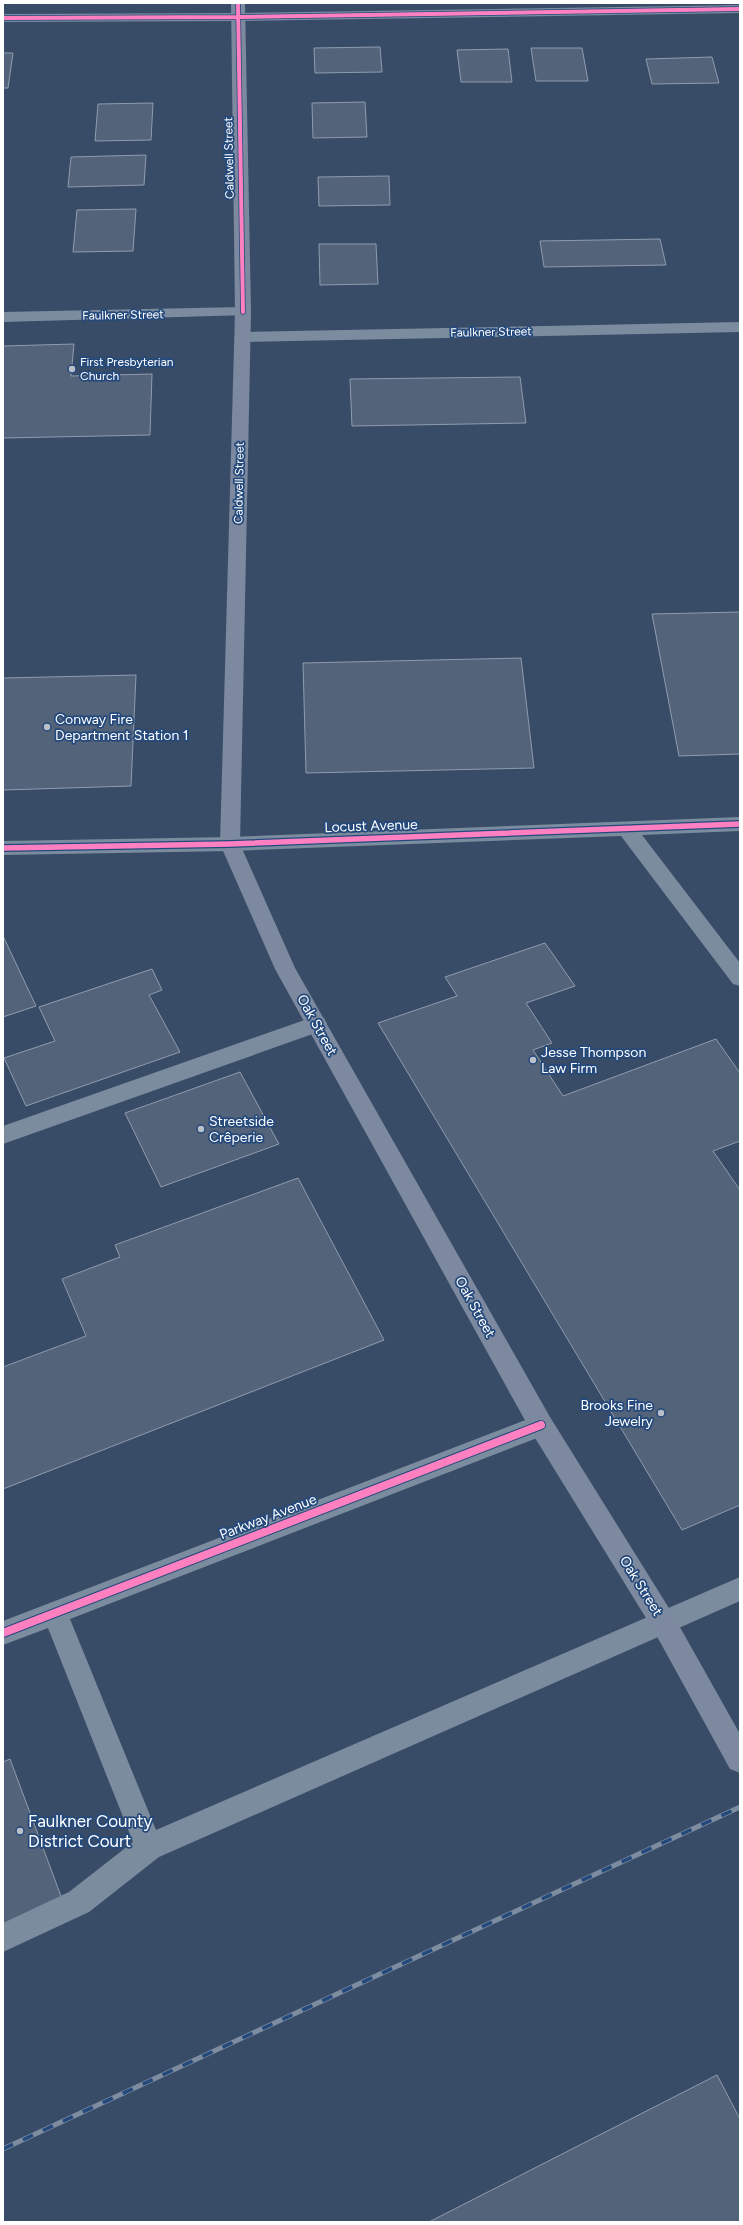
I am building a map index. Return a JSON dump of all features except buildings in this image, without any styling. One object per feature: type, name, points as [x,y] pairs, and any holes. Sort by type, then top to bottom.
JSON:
[{"type":"main road","name":"Caldwell Street","points":[[230,844],[243,337],[238,10]]},
{"type":"main road","name":"Oak Street","points":[[230,844],[285,969],[541,1425],[664,1622],[740,1760]]},
{"type":"street","points":[[3,18],[238,10],[740,9]]},
{"type":"street","name":"Faulkner Street","points":[[3,317],[243,312]]},
{"type":"street","name":"Faulkner Street","points":[[243,337],[740,327]]},
{"type":"street","name":"Locust Avenue","points":[[3,848],[230,844],[740,824]]},
{"type":"street","points":[[626,828],[740,978]]},
{"type":"street","points":[[3,1135],[316,1024]]},
{"type":"street","name":"Parkway Avenue","points":[[3,1633],[541,1425]]},
{"type":"street","points":[[3,1938],[79,1902],[149,1847],[740,1589]]},
{"type":"street","points":[[55,1613],[149,1847]]},
{"type":"railway","points":[[3,2149],[740,1807]]},
{"type":"cycle path","points":[[238,3],[243,312]]},
{"type":"cycle path","points":[[3,18],[238,17],[740,9]]},
{"type":"cycle path","points":[[3,848],[230,844],[740,824]]},
{"type":"cycle path","points":[[3,1633],[541,1425]]},
{"type":"place","name":"First Presbyterian Church","points":[[72,369]]},
{"type":"place","name":"Conway Fire Department Station 1","points":[[47,727]]},
{"type":"place","name":"Jesse Thompson Law Firm","points":[[533,1060]]},
{"type":"place","name":"Streetside Crêperie","points":[[201,1129]]},
{"type":"place","name":"Brooks Fine Jewelry","points":[[661,1413]]},
{"type":"place","name":"Faulkner County District Court","points":[[20,1831]]}]
